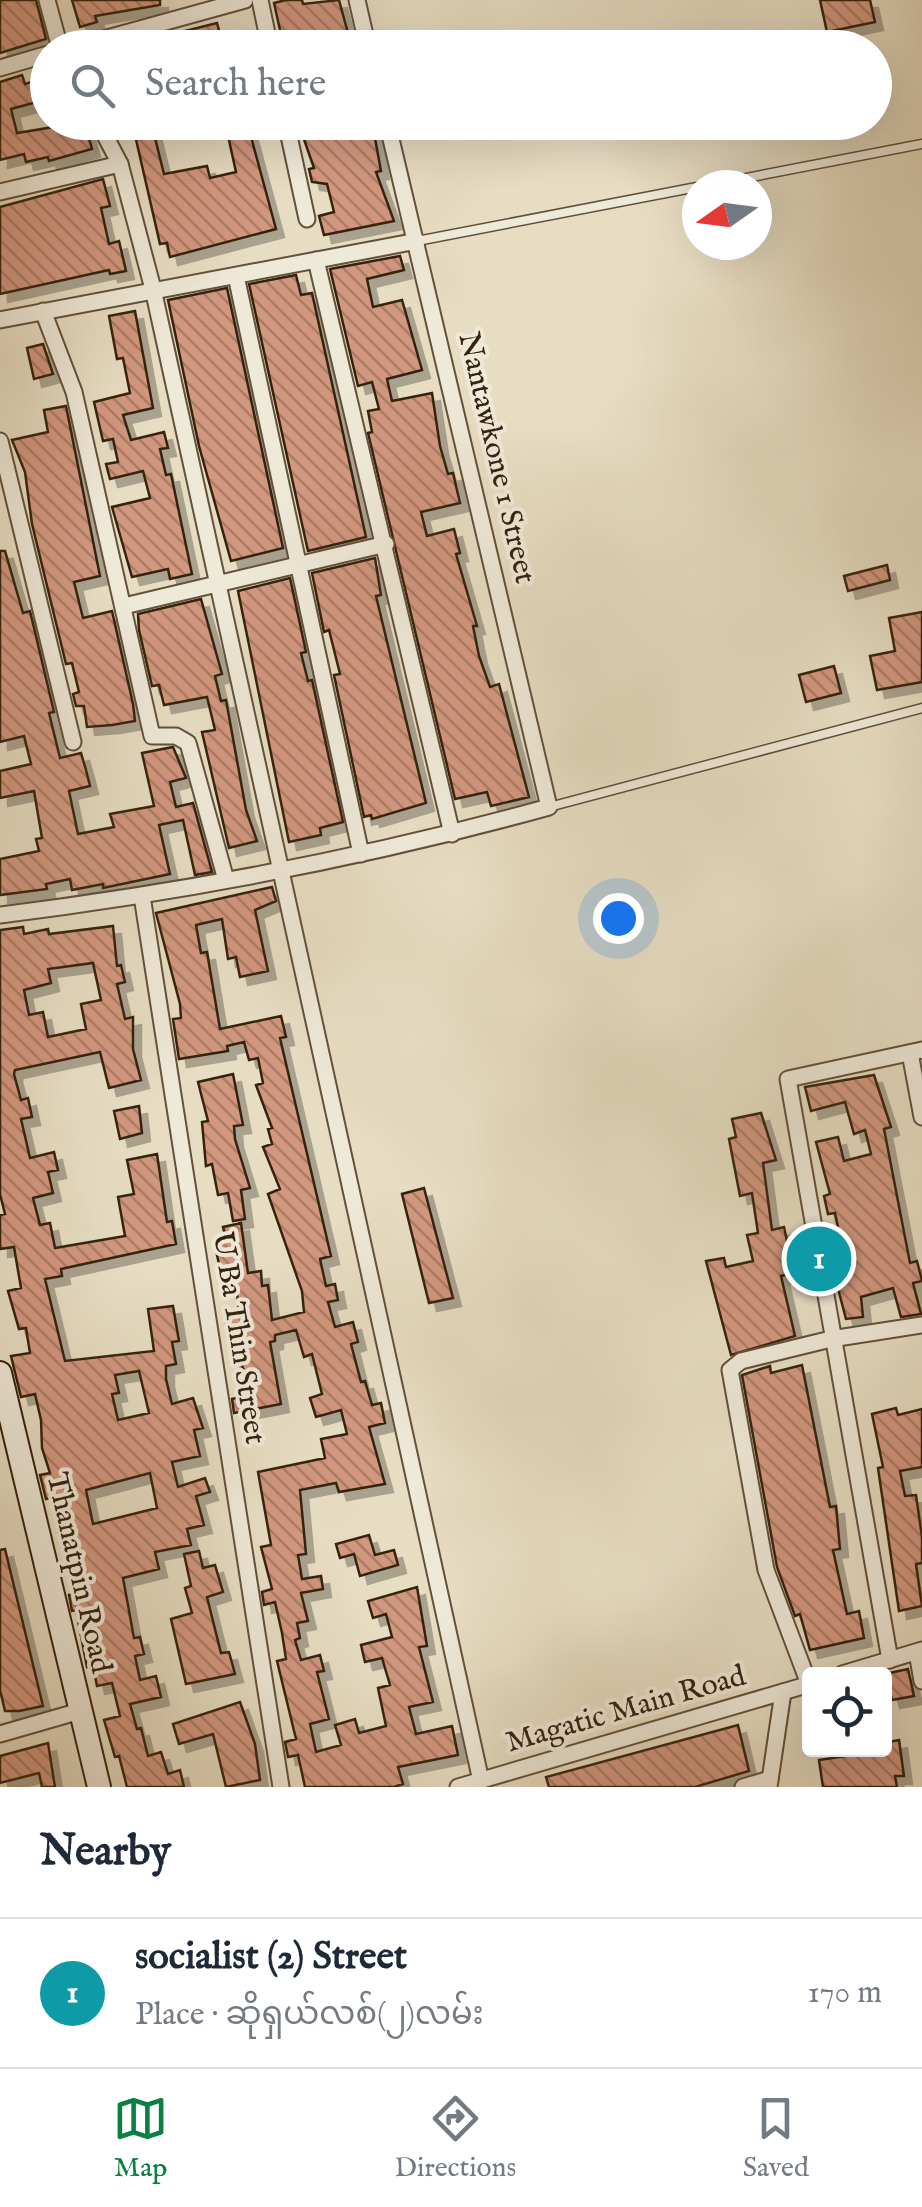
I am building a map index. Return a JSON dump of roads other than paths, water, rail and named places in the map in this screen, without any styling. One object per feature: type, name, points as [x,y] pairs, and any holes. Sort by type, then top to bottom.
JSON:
[{"type":"main road","name":"Thanatpin Road","points":[[0,1373],[99,1787]]},
{"type":"street","points":[[47,0],[55,30]]},
{"type":"street","points":[[136,30],[245,0]]},
{"type":"street","points":[[260,0],[266,30]]},
{"type":"street","points":[[356,0],[364,30]]},
{"type":"street","points":[[0,68],[30,59]]},
{"type":"street","points":[[107,140],[120,164],[153,289],[481,1781]]},
{"type":"street","points":[[290,140],[307,219]]},
{"type":"street","name":"Nantawkone 1 Street","points":[[391,140],[549,807]]},
{"type":"street","points":[[0,192],[120,164]]},
{"type":"street","points":[[0,320],[416,241]]},
{"type":"street","points":[[316,260],[452,834]]},
{"type":"street","points":[[236,276],[361,854]]},
{"type":"street","points":[[43,311],[74,392],[152,736],[176,736],[188,743],[226,880]]},
{"type":"street","points":[[0,441],[73,742]]},
{"type":"street","points":[[124,606],[386,544]]},
{"type":"street","points":[[0,916],[142,896],[282,870],[452,834],[549,807]]},
{"type":"street","name":"U Ba Thin Street","points":[[142,896],[281,1787]]},
{"type":"street","points":[[890,1660],[788,1079],[916,1052],[922,1117]]},
{"type":"street","points":[[803,1667],[766,1570],[730,1370],[741,1361],[831,1339],[922,1325]]},
{"type":"street","points":[[866,1667],[920,1651],[922,1681]]},
{"type":"street","name":"Magatic Main Road","points":[[458,1787],[802,1686]]},
{"type":"street","points":[[743,1787],[769,1783],[784,1692]]},
{"type":"street","points":[[0,1734],[80,1710]]},
{"type":"lane","points":[[772,173],[922,144]]},
{"type":"lane","points":[[416,241],[682,191]]},
{"type":"lane","points":[[549,807],[922,708]]},
{"type":"place","name":"socialist (2) Street","points":[[819,1259]]}]
